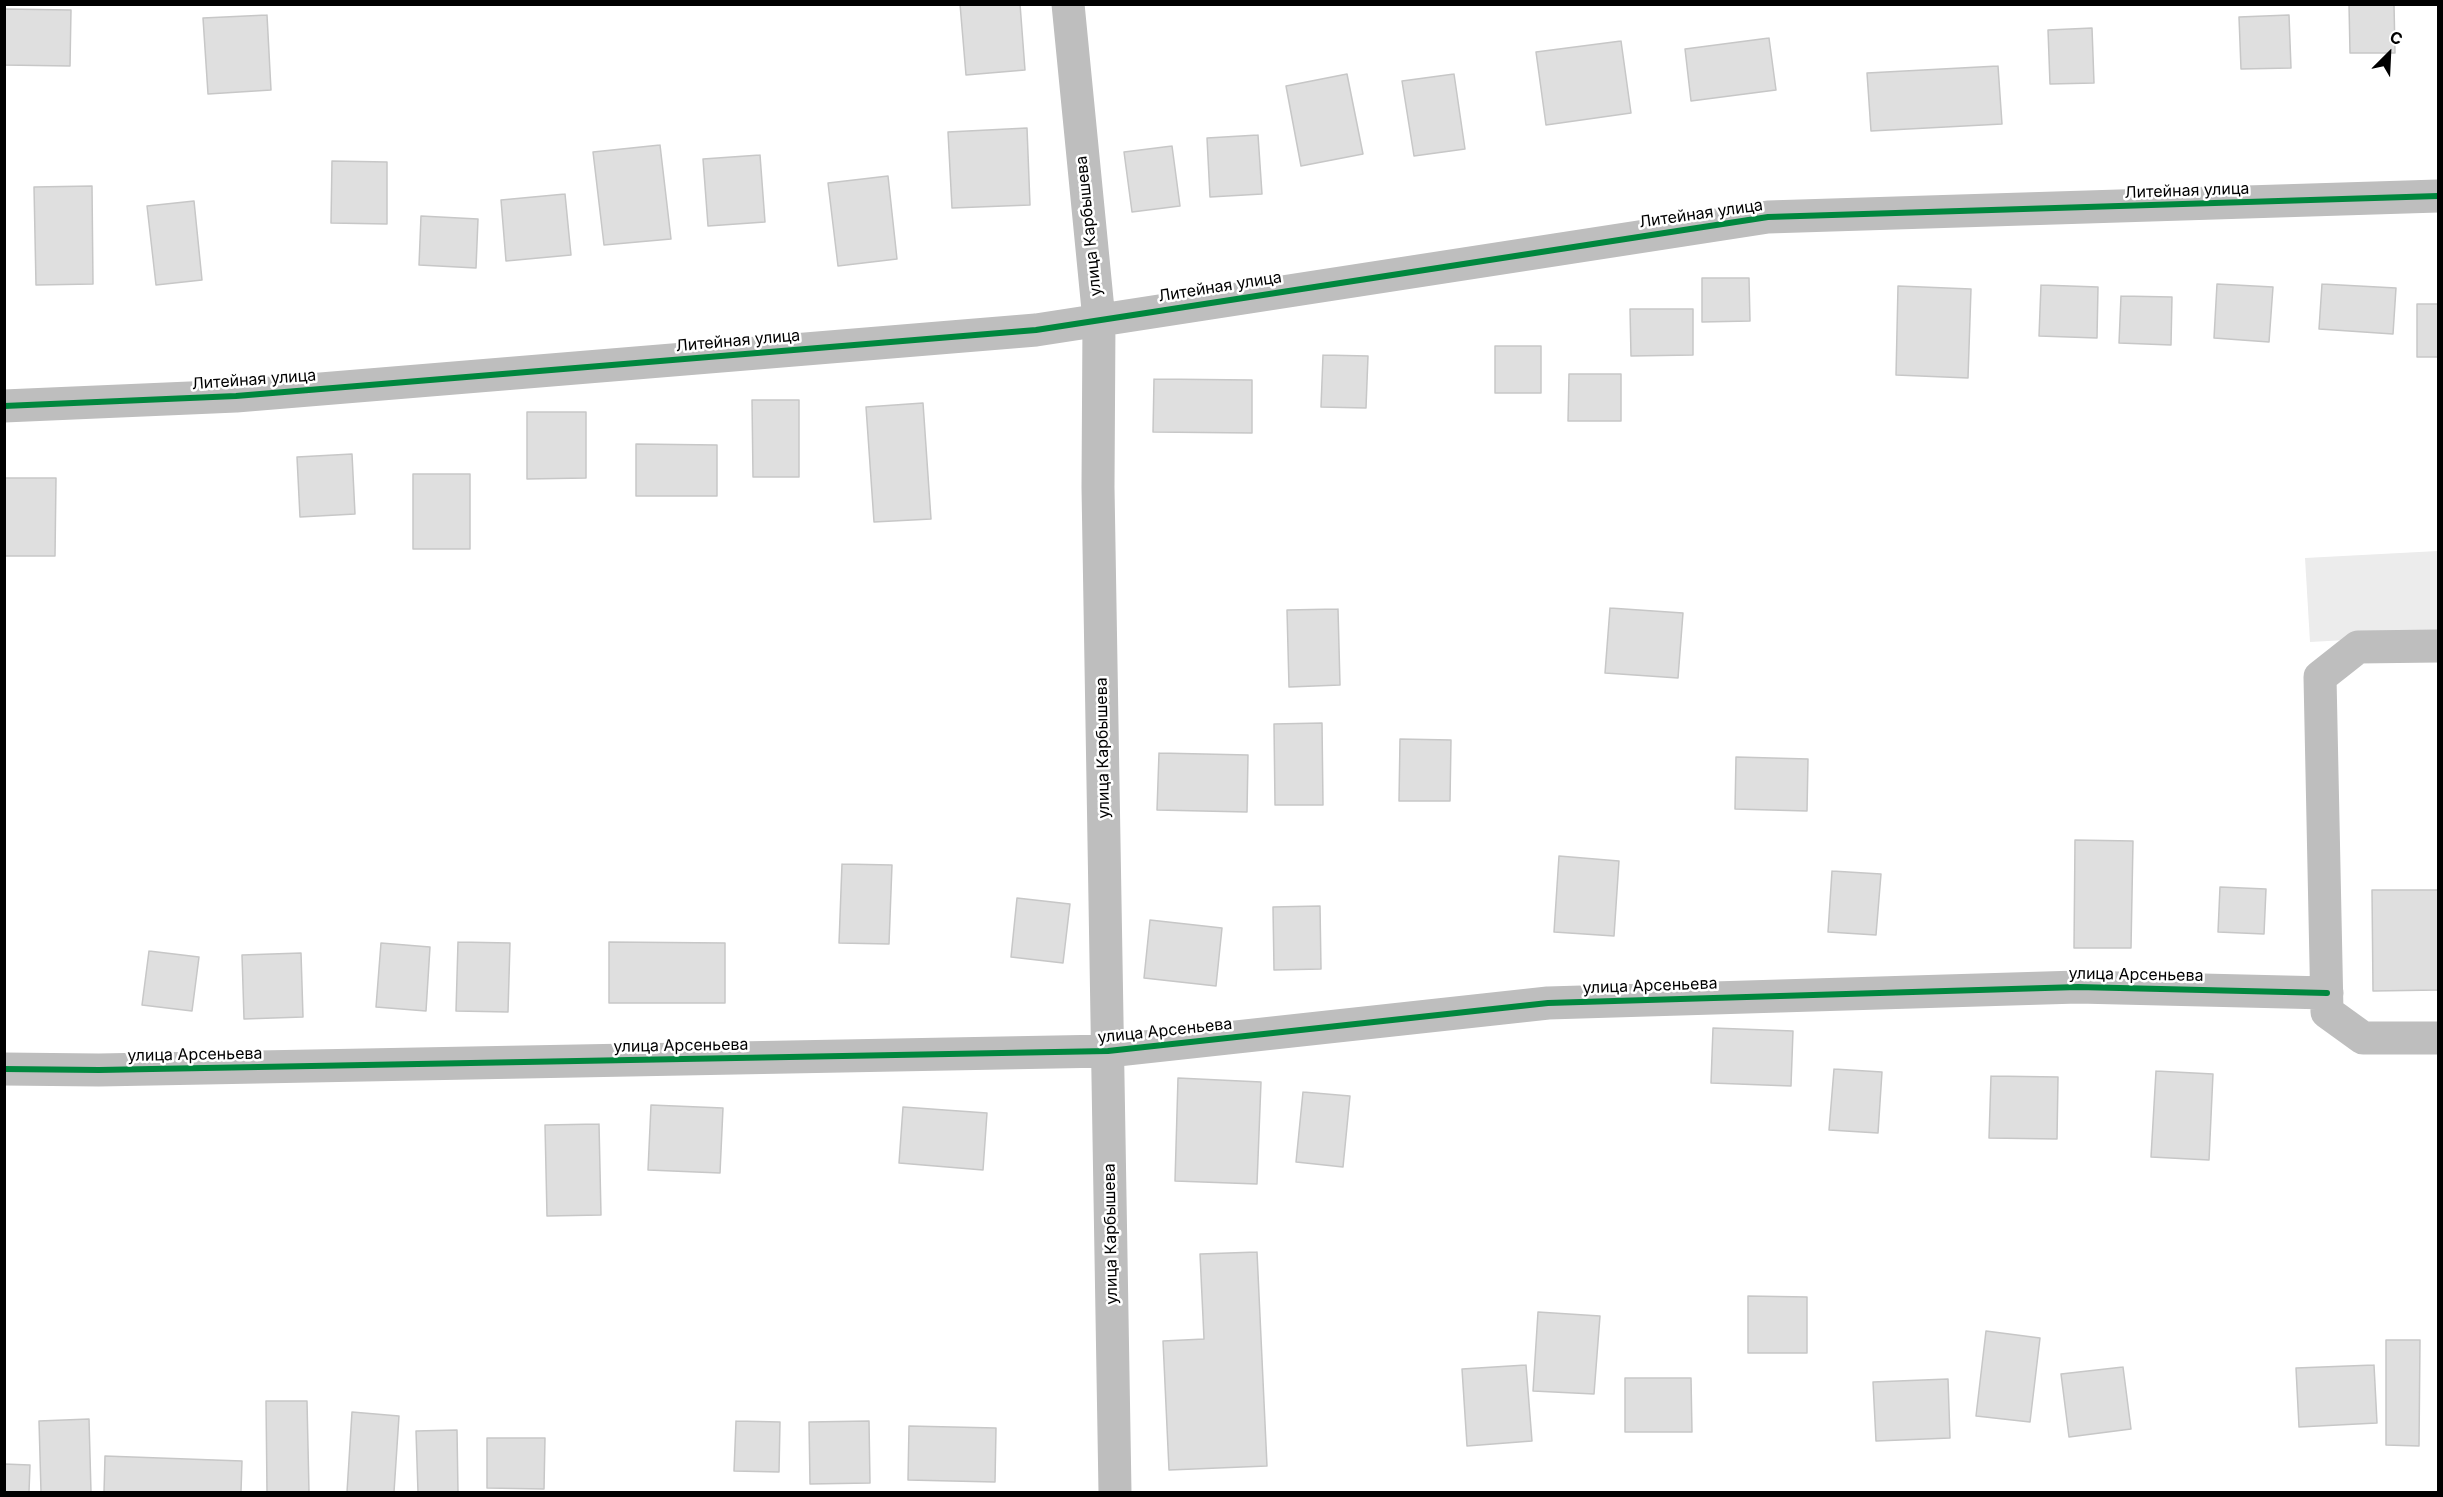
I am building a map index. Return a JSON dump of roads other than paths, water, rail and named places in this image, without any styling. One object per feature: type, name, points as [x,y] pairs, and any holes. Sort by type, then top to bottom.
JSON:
[{"type":"street","name":"улица Карбышева","points":[[1068,4],[1099,320],[1098,487],[1115,1492]]},
{"type":"street","name":"Литейная улица","points":[[4,406],[236,396],[1036,330],[1767,217],[2439,196]]},
{"type":"street","points":[[2439,646],[2358,647],[2320,677],[2327,1012],[2363,1038],[2439,1038]]},
{"type":"street","name":"улица Арсеньева","points":[[4,1069],[99,1070],[1108,1051],[1548,1003],[2078,987],[2326,993]]}]
